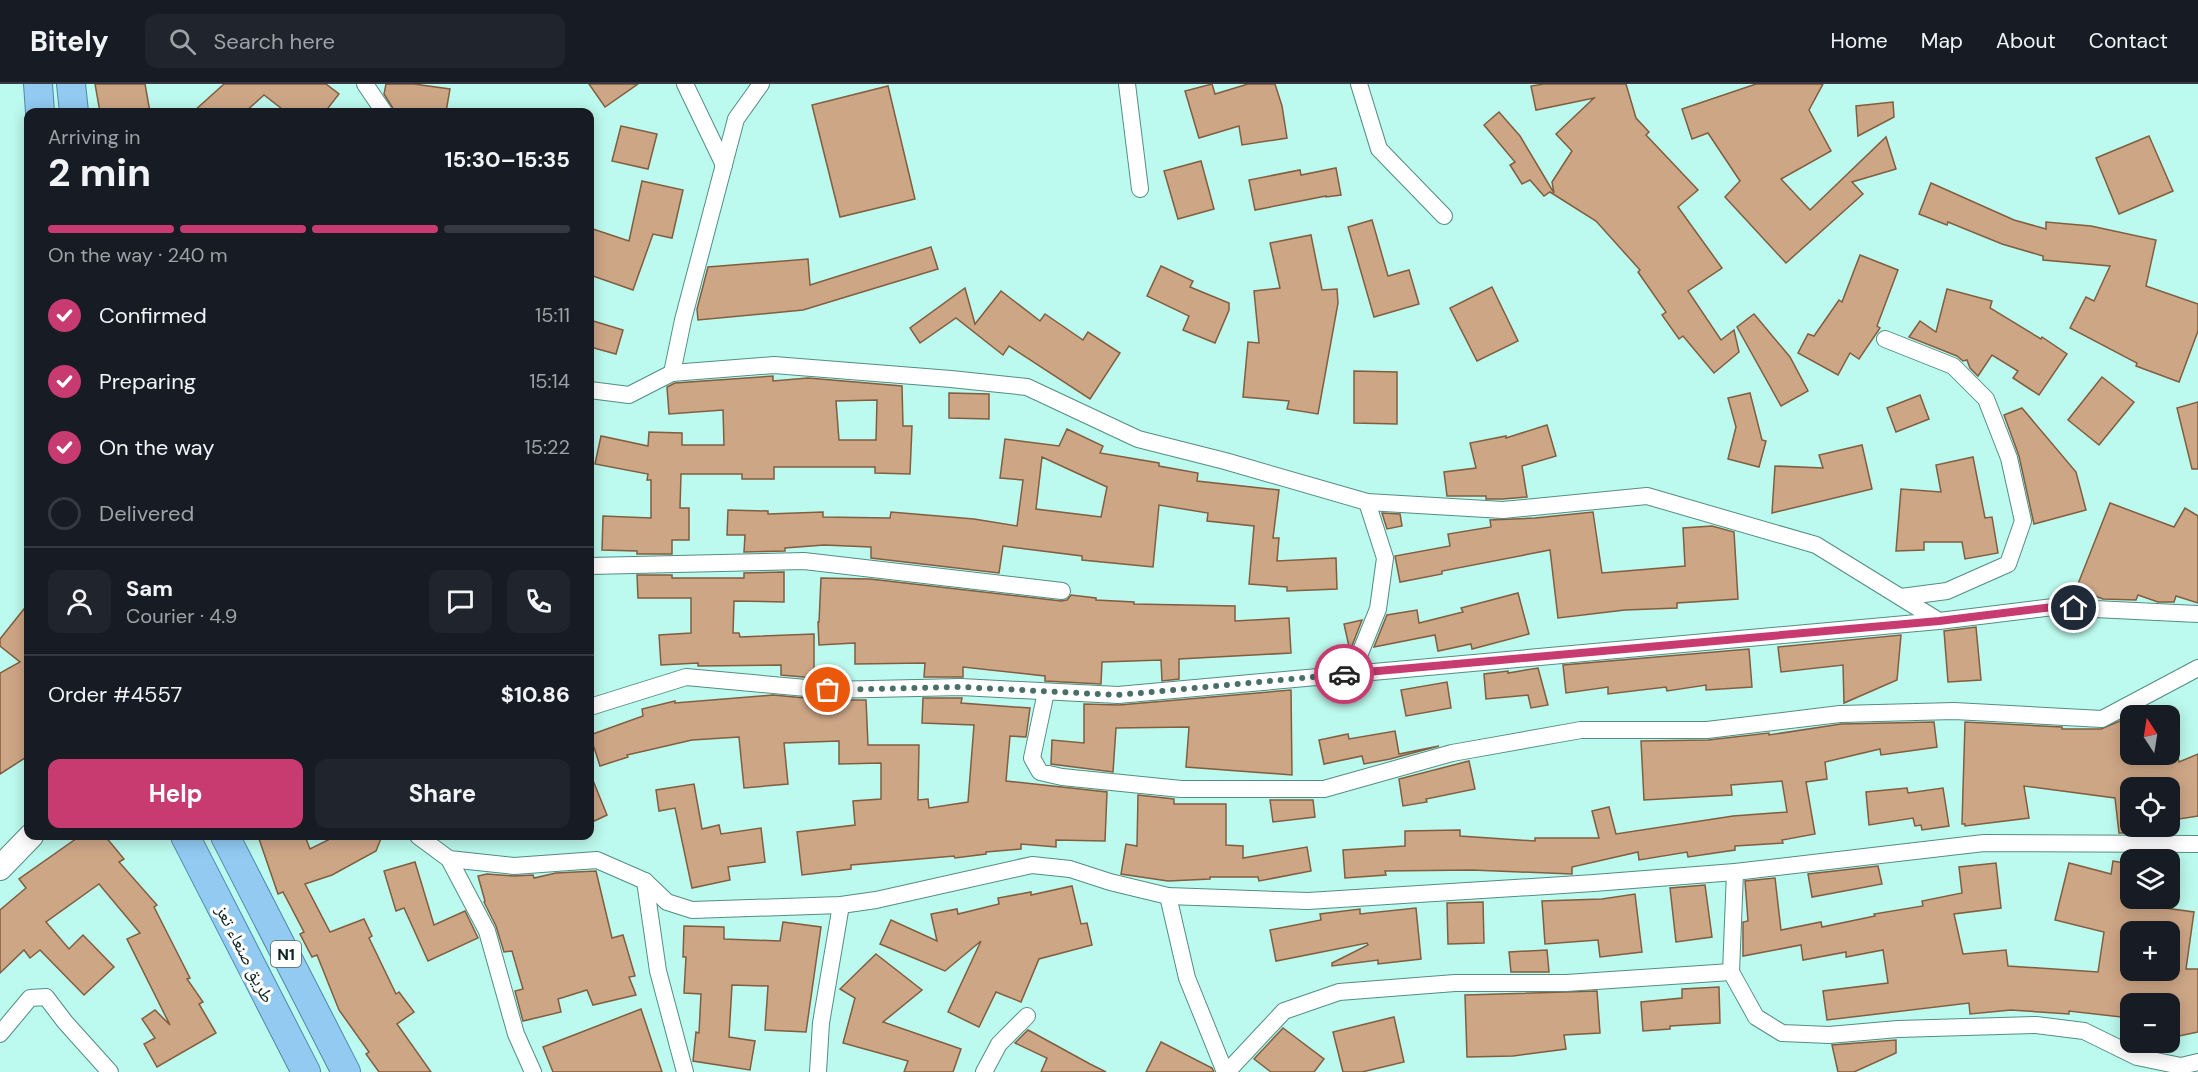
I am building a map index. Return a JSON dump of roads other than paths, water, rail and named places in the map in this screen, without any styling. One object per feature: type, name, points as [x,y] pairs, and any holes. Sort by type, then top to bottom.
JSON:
[{"type":"highway","points":[[38,84],[40,108]]},
{"type":"highway","points":[[71,84],[74,108]]},
{"type":"highway","name":"طريق صنعاء تعز","points":[[187,840],[306,1072]]},
{"type":"highway","name":"طريق صنعاء تعز","points":[[227,840],[346,1072]]},
{"type":"main road","points":[[0,868],[27,840]]},
{"type":"street","points":[[365,84],[381,108]]},
{"type":"street","points":[[685,84],[724,165]]},
{"type":"street","points":[[672,374],[683,320],[736,119],[761,84]]},
{"type":"street","points":[[1127,84],[1140,189]]},
{"type":"street","points":[[1359,84],[1379,149],[1443,216]]},
{"type":"street","points":[[1885,339],[1953,366],[1986,399],[2009,458],[2023,521],[2008,564],[1947,591],[1901,597]]},
{"type":"street","points":[[594,391],[629,395],[672,374],[774,365],[1027,387],[1138,440],[1225,461],[1367,502],[1503,510],[1647,496],[1816,545],[1939,621]]},
{"type":"street","points":[[1352,673],[1378,609],[1385,558],[1367,502]]},
{"type":"street","points":[[594,566],[804,561],[1062,591]]},
{"type":"street","points":[[594,706],[687,677],[828,690],[961,687],[1118,695],[1939,621],[2053,607],[2198,614]]},
{"type":"street","points":[[1046,692],[1032,758],[1040,772],[1062,777],[1181,789],[1324,789],[1452,753],[1581,730],[1707,730],[1840,714],[1954,711],[2102,719],[2198,668]]},
{"type":"street","points":[[423,840],[449,860],[487,931],[516,1034],[533,1072]]},
{"type":"street","points":[[449,860],[514,866],[597,860],[645,881],[667,902],[692,910],[841,905],[876,900],[1032,865],[1070,869],[1110,882],[1168,896],[1308,901],[1735,872],[1984,843],[2198,844]]},
{"type":"street","points":[[1735,872],[1731,972],[1756,1017],[1782,1033],[1829,1035],[1898,1029],[2036,1025],[2084,1031],[2137,1057],[2181,1066],[2198,1062]]},
{"type":"street","points":[[645,881],[658,971],[685,1072]]},
{"type":"street","points":[[1168,896],[1187,978],[1226,1072],[1284,1011],[1339,992],[1455,983],[1566,982],[1731,972]]},
{"type":"street","points":[[818,1072],[821,1023],[841,905]]},
{"type":"street","points":[[0,1034],[30,998],[46,997],[110,1072]]},
{"type":"street","points":[[984,1072],[999,1044],[1027,1016]]}]
